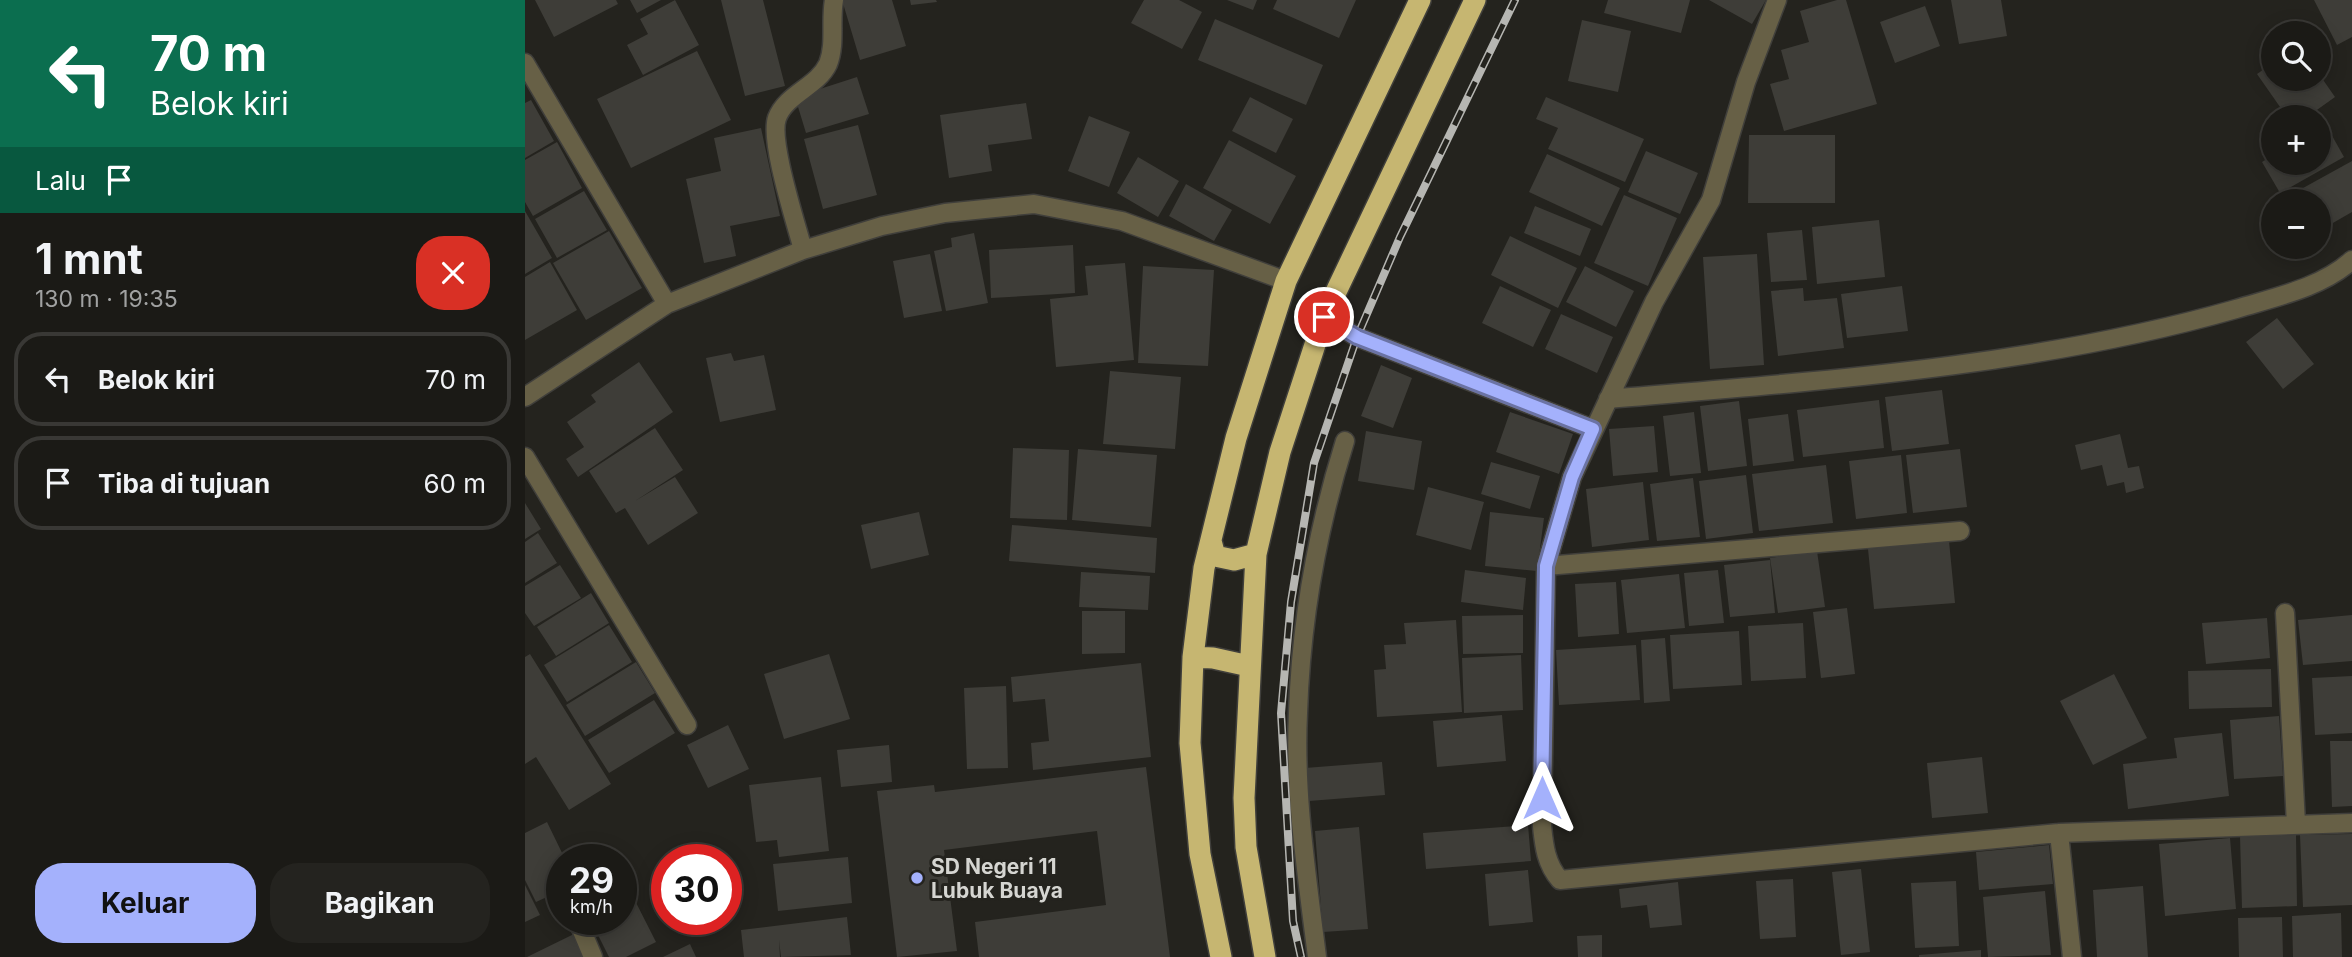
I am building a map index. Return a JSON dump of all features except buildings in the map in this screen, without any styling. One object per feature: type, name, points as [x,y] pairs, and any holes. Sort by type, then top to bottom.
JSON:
[{"type":"highway","points":[[1221,957],[1200,854],[1190,743],[1193,657],[1211,541],[1250,389],[1286,281],[1420,0]]},
{"type":"highway","points":[[1265,957],[1247,847],[1244,798],[1256,554],[1280,452],[1324,317],[1475,0]]},
{"type":"highway","points":[[1211,541],[1215,556],[1234,560],[1256,554]]},
{"type":"highway","points":[[1193,657],[1249,666]]},
{"type":"street","points":[[803,250],[775,137],[777,117],[796,93],[818,78],[827,65],[832,49],[834,0]]},
{"type":"street","points":[[1777,0],[1746,82],[1711,200],[1654,302],[1593,429],[1572,477],[1546,566],[1542,826],[1545,852],[1553,871],[1560,880],[2059,834],[2352,824]]},
{"type":"street","points":[[525,63],[667,304]]},
{"type":"street","points":[[525,397],[667,304],[803,250],[882,226],[945,212],[1034,204],[1122,221],[1286,281]]},
{"type":"street","points":[[1608,399],[1995,360],[2204,318],[2294,292],[2342,269],[2352,260]]},
{"type":"street","points":[[1324,317],[1357,337],[1593,429]]},
{"type":"street","points":[[1317,957],[1301,825],[1297,715],[1305,608],[1328,495],[1345,441]]},
{"type":"street","points":[[525,457],[687,725]]},
{"type":"street","points":[[1546,566],[1960,531]]},
{"type":"street","points":[[2285,613],[2296,824]]},
{"type":"street","points":[[2059,834],[2072,957]]},
{"type":"street","points":[[584,935],[593,957]]},
{"type":"railway","points":[[1301,957],[1293,921],[1281,713],[1291,602],[1314,463],[1357,337],[1400,237],[1515,0]]},
{"type":"place","name":"SD Negeri 11 Lubuk Buaya","points":[[917,878]]},
{"type":"route","points":[[1324,317],[1357,337],[1593,429],[1572,477],[1546,566],[1542,798]]}]
